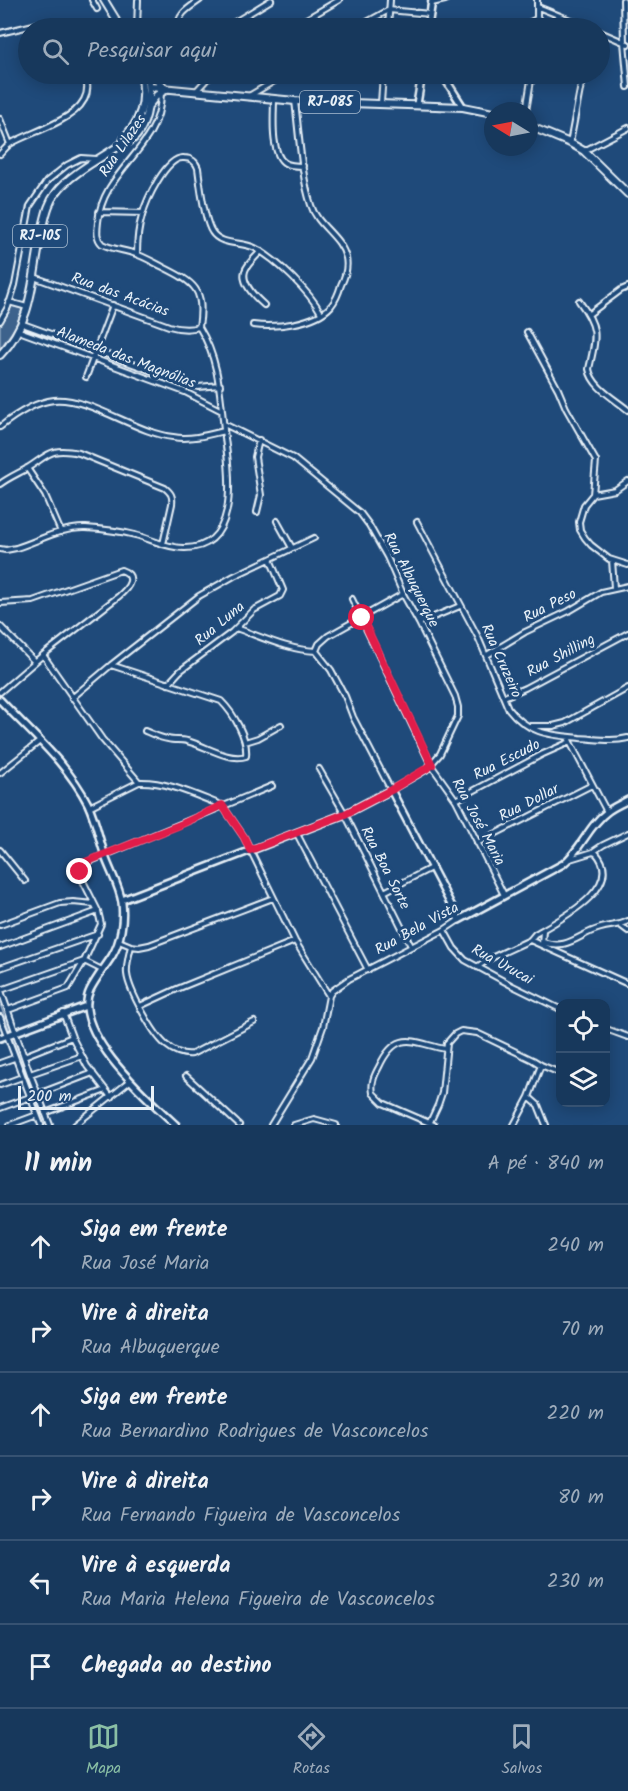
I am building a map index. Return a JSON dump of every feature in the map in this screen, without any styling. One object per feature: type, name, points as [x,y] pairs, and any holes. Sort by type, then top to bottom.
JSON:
[{"type":"main road","points":[[104,0],[115,18]]},
{"type":"main road","name":"RJ-105","points":[[122,144],[138,117],[144,84]]},
{"type":"main road","points":[[143,99],[150,87],[149,84]]},
{"type":"main road","points":[[149,106],[164,91],[156,84]]},
{"type":"main road","name":"RJ-085","points":[[150,87],[164,91],[274,99],[417,104],[463,107],[484,111]]},
{"type":"main road","name":"RJ-105","points":[[0,355],[12,343],[23,324],[39,243],[51,201],[65,182],[138,133],[149,106],[150,87]]},
{"type":"main road","points":[[538,130],[570,143],[584,152],[628,194]]},
{"type":"street","points":[[92,0],[98,9]]},
{"type":"street","points":[[137,18],[138,0]]},
{"type":"street","points":[[179,18],[200,0]]},
{"type":"street","points":[[241,18],[270,0]]},
{"type":"street","points":[[308,18],[339,0]]},
{"type":"street","points":[[389,18],[390,0]]},
{"type":"street","points":[[429,18],[432,2],[445,0]]},
{"type":"street","points":[[537,0],[538,18]]},
{"type":"street","points":[[623,0],[628,87]]},
{"type":"street","points":[[538,7],[565,18]]},
{"type":"street","points":[[374,18],[389,10],[430,14]]},
{"type":"street","points":[[0,33],[18,29]]},
{"type":"street","points":[[610,36],[626,43]]},
{"type":"street","points":[[0,154],[10,144],[58,122],[83,104],[87,84]]},
{"type":"street","points":[[196,92],[203,84]]},
{"type":"street","points":[[249,97],[270,84]]},
{"type":"street","points":[[381,103],[383,84]]},
{"type":"street","points":[[417,104],[420,84]]},
{"type":"street","points":[[448,84],[463,107]]},
{"type":"street","points":[[527,102],[530,84]]},
{"type":"street","points":[[570,143],[581,84]]},
{"type":"street","name":"Rua Lilazes","points":[[137,254],[98,241],[99,212],[109,187],[149,135],[160,109],[164,91]]},
{"type":"street","points":[[274,99],[276,149],[284,163],[303,166]]},
{"type":"street","points":[[253,325],[278,327],[312,318],[321,313],[332,305],[346,267],[342,247],[311,207],[303,166],[295,100]]},
{"type":"street","points":[[0,119],[10,144]]},
{"type":"street","points":[[584,152],[628,128]]},
{"type":"street","points":[[199,327],[201,307],[198,293],[192,284],[182,276],[137,254],[142,213],[162,174],[170,163],[181,157],[195,162],[198,168],[206,218],[211,231],[221,240],[253,246],[261,251],[306,290],[316,302],[321,313]]},
{"type":"street","points":[[0,321],[15,285],[30,206],[47,181],[67,165],[81,158],[99,159]]},
{"type":"street","points":[[99,212],[142,213]]},
{"type":"street","points":[[261,251],[245,268],[244,275],[252,293],[264,305]]},
{"type":"street","name":"Rua das Acácias","points":[[34,277],[169,326],[180,329],[199,327]]},
{"type":"street","points":[[589,314],[628,287]]},
{"type":"street","points":[[579,301],[589,314],[596,337],[590,374],[599,387],[628,410]]},
{"type":"street","points":[[9,302],[28,307]]},
{"type":"street","points":[[86,377],[113,304]]},
{"type":"street","name":"Alameda das Magnólias","points":[[23,324],[194,386],[220,385]]},
{"type":"street","name":"Alameda das Magnólias","points":[[0,549],[16,548],[75,528],[110,530],[184,548],[202,544],[213,537],[227,515],[230,487],[220,385],[213,354],[199,327]]},
{"type":"street","name":"Alameda das Magnólias","points":[[19,331],[185,392],[223,412]]},
{"type":"street","points":[[527,332],[596,461],[593,494],[581,511],[580,530],[604,557],[628,565]]},
{"type":"street","points":[[139,374],[141,367]]},
{"type":"street","points":[[0,427],[27,409],[42,403],[61,400],[96,409],[156,434],[190,437],[224,431]]},
{"type":"street","name":"Rua Albuquerque","points":[[224,424],[293,458],[360,513],[387,557],[403,594],[455,696],[458,716],[440,754],[432,765],[391,790]]},
{"type":"street","points":[[257,512],[261,495],[255,457],[259,440]]},
{"type":"street","points":[[0,484],[49,453],[66,451],[78,453],[170,492],[172,497],[163,544]]},
{"type":"street","points":[[27,468],[45,495],[61,532]]},
{"type":"street","points":[[593,494],[615,490],[628,481]]},
{"type":"street","points":[[278,520],[292,548]]},
{"type":"street","name":"Rua Cruzeiro","points":[[417,522],[486,655],[508,708],[526,726]]},
{"type":"street","points":[[72,698],[199,596],[234,576],[314,538]]},
{"type":"street","name":"Rua Luna","points":[[168,684],[180,671],[236,628],[254,610],[280,596],[282,590],[270,559]]},
{"type":"street","points":[[612,560],[614,588]]},
{"type":"street","points":[[0,603],[33,601],[120,570],[128,573],[130,582],[126,590],[0,692]]},
{"type":"street","name":"Rua Peso","points":[[486,655],[601,592],[628,586]]},
{"type":"street","points":[[316,651],[322,641],[403,594]]},
{"type":"street","name":"Rua José Maria","points":[[352,599],[432,765],[456,800],[504,895]]},
{"type":"street","points":[[419,622],[460,606]]},
{"type":"street","points":[[0,626],[35,662]]},
{"type":"street","points":[[236,628],[286,646],[316,651],[331,670],[353,717],[459,920]]},
{"type":"street","name":"Rua Shilling","points":[[504,697],[628,633]]},
{"type":"street","points":[[43,655],[102,739],[139,782]]},
{"type":"street","points":[[111,665],[221,701],[230,711],[245,742],[247,753],[243,758],[209,750],[190,742],[170,740],[145,731]]},
{"type":"street","points":[[526,726],[553,726],[565,723],[628,688]]},
{"type":"street","points":[[2,705],[41,741],[77,786],[89,807],[122,900],[122,923],[119,941],[113,955],[90,988],[86,1006],[96,1034],[107,1053],[130,1081],[176,1125]]},
{"type":"street","points":[[245,742],[282,725]]},
{"type":"street","points":[[526,726],[551,735],[615,741],[628,738]]},
{"type":"street","points":[[568,737],[607,812]]},
{"type":"street","points":[[0,773],[41,741]]},
{"type":"street","name":"Rua Escudo","points":[[456,800],[570,742]]},
{"type":"street","name":"Rua Boa Sorte","points":[[319,769],[345,814],[411,946]]},
{"type":"street","points":[[89,807],[139,782],[162,784],[222,805],[244,837],[295,941],[329,996],[323,1027],[312,1058],[271,1125]]},
{"type":"street","name":"Rua Dollar","points":[[477,843],[592,785]]},
{"type":"street","points":[[8,1010],[63,990],[70,985],[98,934],[101,924],[98,911],[81,877],[81,865],[272,786]]},
{"type":"street","points":[[122,900],[345,814],[391,790]]},
{"type":"street","name":"Rua Bela Vista","points":[[329,996],[338,986],[570,859],[598,821],[607,812],[628,800]]},
{"type":"street","points":[[296,832],[368,970]]},
{"type":"street","points":[[570,859],[593,852],[628,833]]},
{"type":"street","points":[[0,850],[25,881]]},
{"type":"street","points":[[477,967],[530,940],[598,889],[603,881],[605,870],[598,855],[593,852]]},
{"type":"street","points":[[384,892],[431,868]]},
{"type":"street","points":[[119,941],[139,947],[159,942],[273,898]]},
{"type":"street","points":[[0,925],[60,903],[95,904]]},
{"type":"street","points":[[0,947],[98,911]]},
{"type":"street","points":[[542,944],[563,945],[594,930],[620,925],[628,921]]},
{"type":"street","points":[[620,925],[628,931]]},
{"type":"street","name":"Rua Urucai","points":[[444,930],[454,948],[465,960],[556,1006]]},
{"type":"street","points":[[542,944],[543,930]]},
{"type":"street","points":[[0,968],[98,934]]},
{"type":"street","points":[[530,940],[628,984]]},
{"type":"street","points":[[140,1006],[295,941]]},
{"type":"street","points":[[131,946],[127,975],[140,1006],[157,1036],[166,1046],[175,1051],[192,1054],[254,1023]]},
{"type":"street","points":[[50,1125],[0,989],[84,961],[102,970]]},
{"type":"street","points":[[4,1036],[86,1006]]},
{"type":"street","points":[[63,1013],[82,1056],[111,1097]]},
{"type":"street","points":[[0,1017],[4,1036],[41,1125]]},
{"type":"street","points":[[610,1030],[628,1037]]},
{"type":"street","points":[[446,1049],[417,1041],[400,1042],[384,1056],[372,1081],[373,1093],[383,1103],[432,1124],[442,1093],[447,1044],[455,1034],[461,1031],[469,1031],[556,1071]]},
{"type":"street","points":[[24,1056],[72,1037]]},
{"type":"street","points":[[30,1074],[82,1056]]},
{"type":"street","points":[[0,1063],[14,1058]]},
{"type":"street","points":[[514,1125],[529,1097],[541,1065]]},
{"type":"street","points":[[38,1094],[93,1073]]},
{"type":"street","points":[[186,1076],[239,1125]]},
{"type":"street","points":[[0,1085],[22,1077]]},
{"type":"street","points":[[75,1125],[130,1081]]},
{"type":"street","points":[[45,1113],[106,1090]]},
{"type":"street","points":[[0,1108],[30,1097]]},
{"type":"street","points":[[529,1097],[538,1105],[546,1125]]},
{"type":"street","points":[[10,1125],[37,1115]]},
{"type":"street","points":[[294,1125],[314,1119],[336,1125]]},
{"type":"shaded area","points":[[11,306],[22,309],[16,326],[0,349],[0,322]]},
{"type":"waterway","points":[[0,1004],[10,1031]]},
{"type":"waterway","points":[[12,1036],[45,1125]]},
{"type":"route","points":[[80,872],[83,863],[180,825],[222,805],[250,850],[345,814],[432,765],[362,618]]}]
